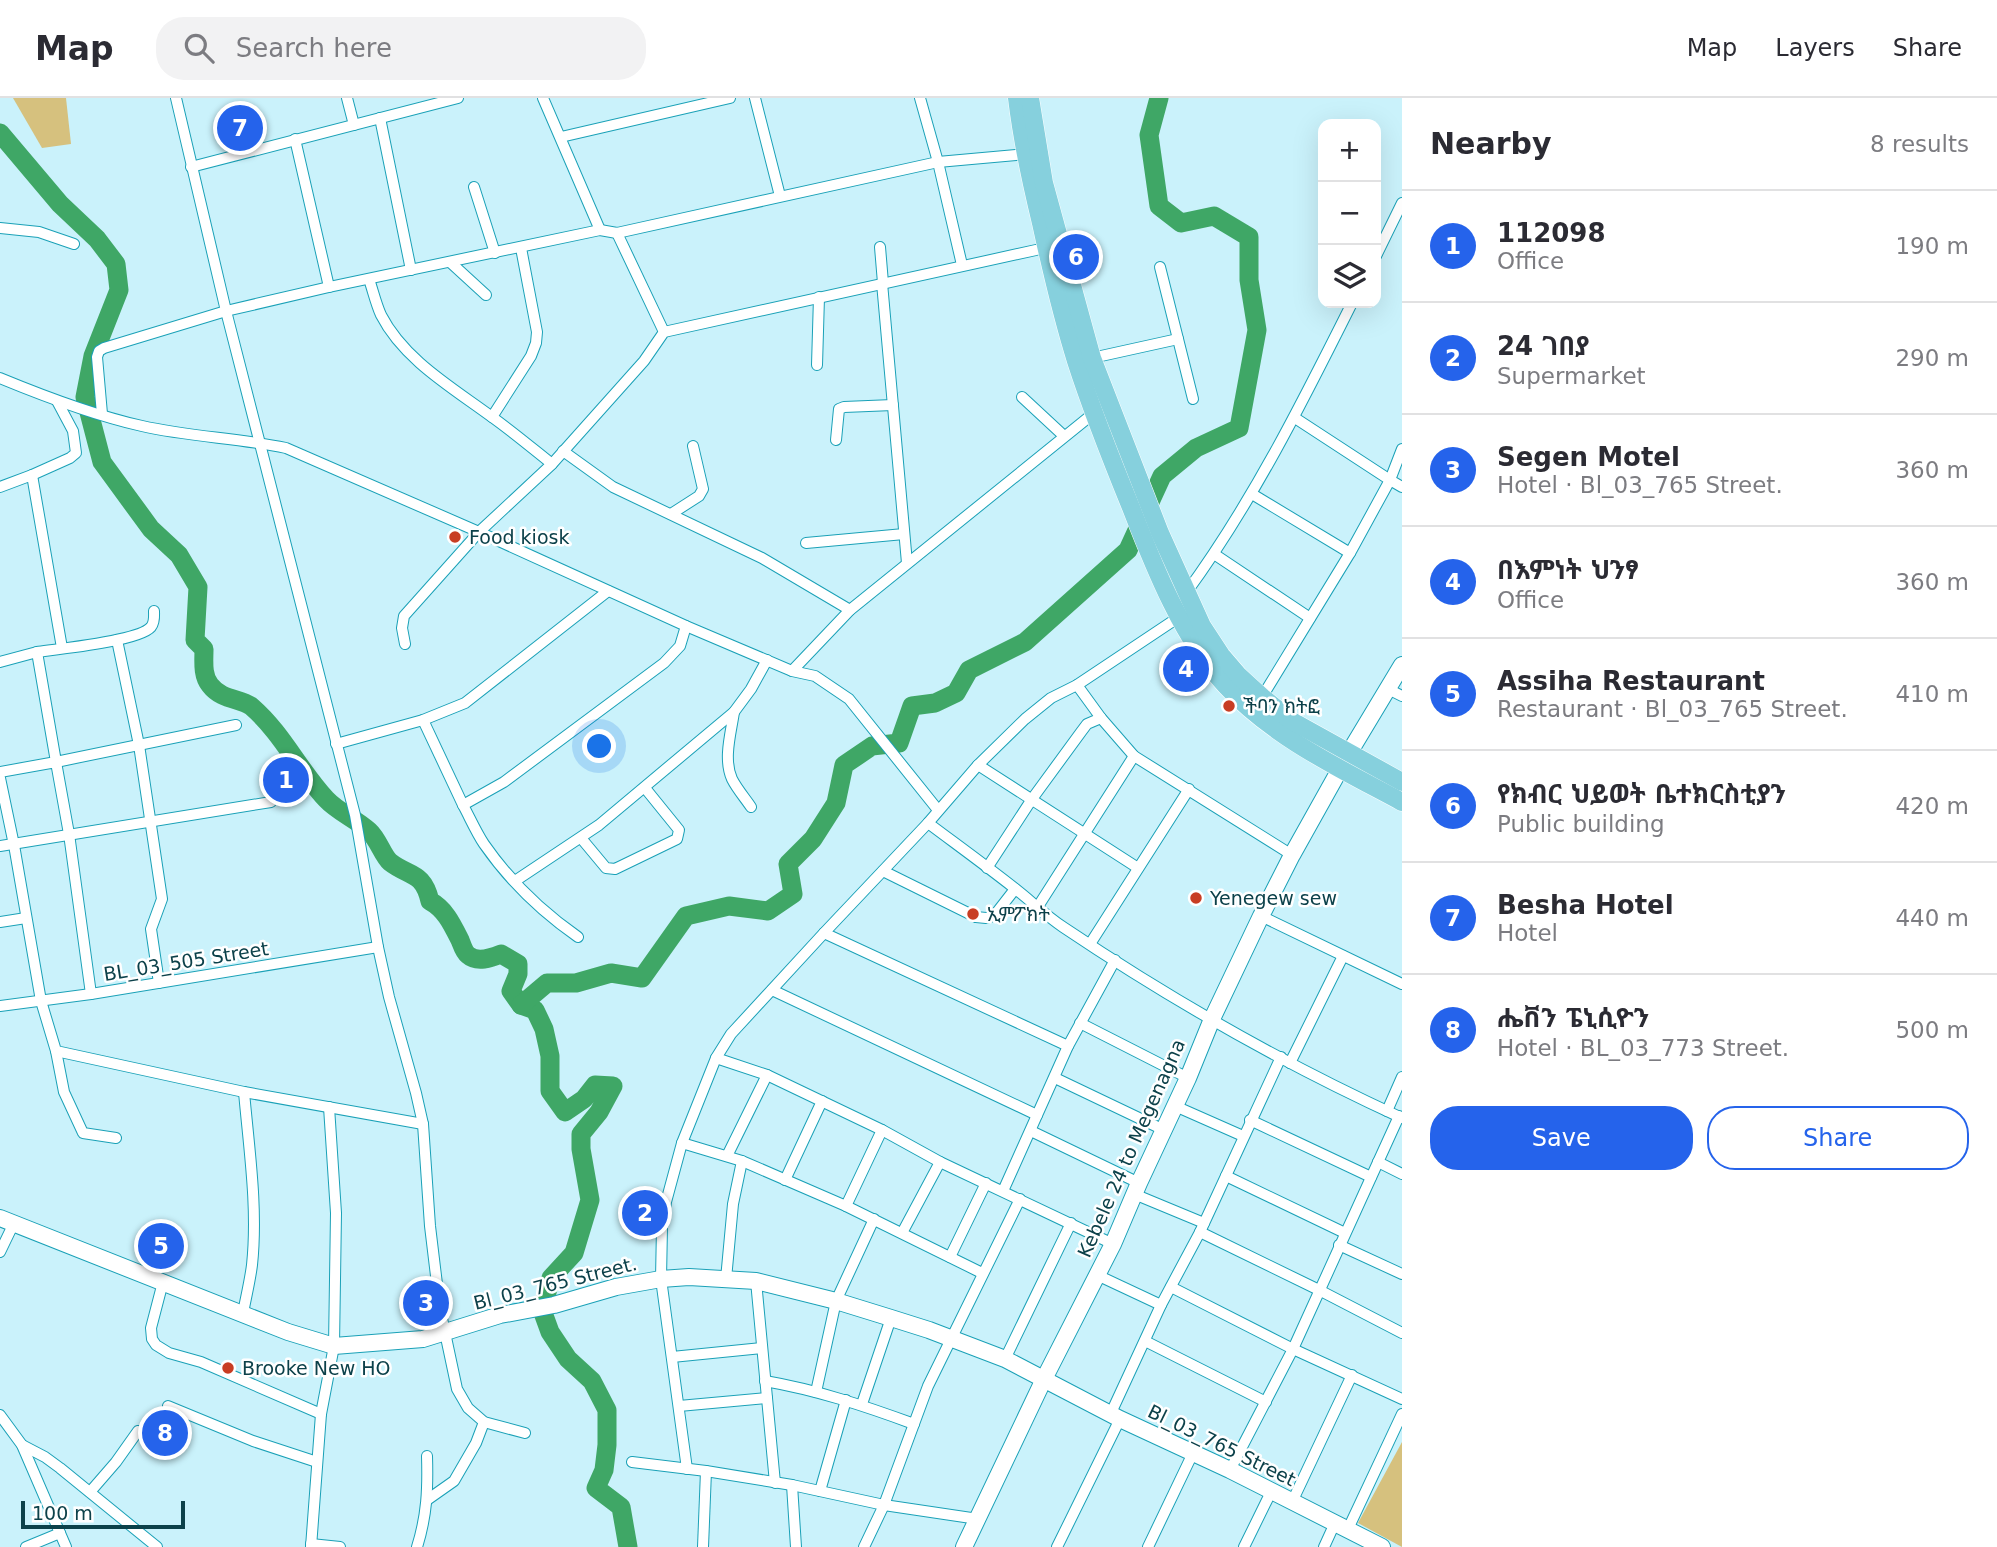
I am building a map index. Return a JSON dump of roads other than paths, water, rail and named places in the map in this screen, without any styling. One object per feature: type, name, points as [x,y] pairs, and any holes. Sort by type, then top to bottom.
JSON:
[{"type":"main road","points":[[1024,99],[1016,155],[1036,250],[1060,272],[1160,533],[1202,626],[1239,676],[1292,721],[1402,782]]},
{"type":"main road","points":[[1024,99],[1044,183],[1075,359],[1119,479],[1179,617],[1225,685],[1253,711],[1305,749],[1402,802]]},
{"type":"main road","points":[[1128,501],[1145,494]]},
{"type":"street","points":[[176,98],[226,311],[355,816],[378,947],[423,1124],[430,1226],[440,1309],[457,1389],[468,1408],[484,1422],[525,1433]]},
{"type":"street","points":[[348,98],[354,125]]},
{"type":"street","points":[[191,167],[458,98]]},
{"type":"street","points":[[543,98],[600,230]]},
{"type":"street","points":[[561,137],[730,98]]},
{"type":"street","points":[[755,98],[780,196]]},
{"type":"street","points":[[920,98],[938,162],[961,265]]},
{"type":"street","points":[[380,118],[411,270]]},
{"type":"street","points":[[295,139],[329,287]]},
{"type":"street","points":[[97,413],[99,351],[226,311],[600,230],[617,233],[938,162],[1016,155]]},
{"type":"street","points":[[474,187],[495,253]]},
{"type":"street","points":[[1381,246],[1402,203]]},
{"type":"street","points":[[0,228],[39,232],[74,244]]},
{"type":"street","points":[[617,233],[664,332]]},
{"type":"street","points":[[880,247],[907,563]]},
{"type":"street","points":[[492,417],[537,343],[521,248]]},
{"type":"street","points":[[405,644],[402,628],[404,616],[479,531],[564,451],[644,361],[664,332],[1036,250]]},
{"type":"street","points":[[450,262],[486,295]]},
{"type":"street","points":[[1160,267],[1193,399]]},
{"type":"street","points":[[369,279],[381,315],[396,337],[416,358],[552,464]]},
{"type":"street","points":[[817,365],[819,297]]},
{"type":"street","points":[[1186,593],[1252,494],[1295,418],[1350,308]]},
{"type":"street","points":[[1092,358],[1178,339]]},
{"type":"street","points":[[0,378],[57,401],[142,426],[286,448],[479,531],[686,626],[792,671],[815,676],[849,699],[939,810]]},
{"type":"street","points":[[1022,397],[1064,436]]},
{"type":"street","points":[[0,488],[76,453],[73,431],[57,401]]},
{"type":"street","points":[[836,440],[839,409],[893,405]]},
{"type":"street","points":[[792,671],[850,610],[1094,413]]},
{"type":"street","points":[[1295,418],[1402,487]]},
{"type":"street","points":[[671,514],[699,496],[703,489],[693,446]]},
{"type":"street","points":[[1262,697],[1350,552],[1390,480],[1402,449]]},
{"type":"street","points":[[564,451],[613,487],[762,558],[850,610]]},
{"type":"street","points":[[32,475],[62,649]]},
{"type":"street","points":[[1252,494],[1350,552]]},
{"type":"street","points":[[806,543],[904,534]]},
{"type":"street","points":[[1214,554],[1310,618]]},
{"type":"street","points":[[336,744],[422,720],[465,703],[608,591]]},
{"type":"street","points":[[0,662],[37,652],[117,640],[142,633],[154,622],[154,611]]},
{"type":"street","points":[[687,1469],[661,1279],[662,1227],[682,1143],[716,1058],[731,1034],[928,823],[978,765],[1042,705],[1179,617]]},
{"type":"street","points":[[463,805],[504,782],[664,663],[680,646],[686,626]]},
{"type":"street","points":[[117,640],[139,745],[162,899],[151,929],[159,983]]},
{"type":"street","points":[[37,652],[69,834],[91,994]]},
{"type":"street","points":[[515,881],[581,838],[734,712],[767,660]]},
{"type":"street","points":[[1349,753],[1395,692],[1402,665]]},
{"type":"street","points":[[1077,685],[1134,756],[1292,855]]},
{"type":"street","points":[[734,712],[728,755],[729,769],[733,781],[751,807]]},
{"type":"street","points":[[987,868],[1032,799],[1087,724],[1101,718]]},
{"type":"street","points":[[422,720],[483,843],[515,881],[558,923],[578,937]]},
{"type":"street","points":[[0,772],[236,725]]},
{"type":"street","name":"Kebele 24 to Megenagna","points":[[964,1547],[1044,1379],[1114,1244],[1212,1019],[1261,916],[1349,753]]},
{"type":"street","points":[[1037,908],[1134,756]]},
{"type":"street","points":[[978,765],[1138,869]]},
{"type":"street","points":[[0,778],[41,1000],[56,1051],[64,1092],[83,1132],[116,1139]]},
{"type":"street","points":[[581,838],[606,868],[615,869],[677,839],[679,830],[645,788]]},
{"type":"street","points":[[1090,944],[1189,789]]},
{"type":"street","points":[[0,846],[271,802]]},
{"type":"street","points":[[928,823],[1037,908],[1115,960],[1285,1060],[1400,1117],[1293,1349],[1230,1470]]},
{"type":"street","points":[[883,871],[976,917],[994,916],[1015,889]]},
{"type":"street","points":[[1261,916],[1402,985]]},
{"type":"street","points":[[0,922],[26,918]]},
{"type":"street","points":[[824,933],[1068,1046]]},
{"type":"street","name":"BL_03_505 Street","points":[[0,1006],[91,994],[378,947]]},
{"type":"street","points":[[1057,1547],[1161,1306],[1202,1227],[1250,1120],[1343,956]]},
{"type":"street","points":[[1003,1191],[1068,1046],[1115,960]]},
{"type":"street","points":[[772,990],[1037,1115]]},
{"type":"street","points":[[1080,1023],[1188,1078]]},
{"type":"street","points":[[56,1051],[244,1092],[423,1124]]},
{"type":"street","points":[[716,1058],[767,1076],[822,1101],[940,1162],[1114,1244]]},
{"type":"street","points":[[727,1156],[767,1076]]},
{"type":"street","points":[[1387,1111],[1402,1077]]},
{"type":"street","points":[[1055,1078],[1164,1130]]},
{"type":"street","points":[[243,1313],[252,1266],[252,1191],[244,1092]]},
{"type":"street","points":[[785,1180],[822,1101]]},
{"type":"street","points":[[1175,1106],[1243,1136]]},
{"type":"street","points":[[329,1107],[336,1213],[334,1346],[321,1414],[311,1545],[340,1547]]},
{"type":"street","points":[[1250,1120],[1371,1177]]},
{"type":"street","points":[[846,1206],[882,1130]]},
{"type":"street","points":[[1031,1131],[1202,1227],[1402,1334]]},
{"type":"street","points":[[682,1143],[742,1161],[846,1206],[982,1273]]},
{"type":"street","points":[[726,1279],[733,1204],[742,1161]]},
{"type":"street","points":[[902,1233],[940,1162]]},
{"type":"street","points":[[1378,1162],[1402,1174]]},
{"type":"street","points":[[1226,1176],[1345,1233]]},
{"type":"street","points":[[950,1256],[986,1183]]},
{"type":"street","points":[[864,1547],[884,1505],[928,1386],[1020,1199]]},
{"type":"street","points":[[816,1392],[836,1301],[874,1219]]},
{"type":"street","points":[[0,1252],[7,1220]]},
{"type":"street","name":"Bl_03_765 Street.","points":[[7,1220],[288,1332],[334,1346],[423,1339],[500,1315],[547,1306],[616,1287],[689,1277],[756,1281],[836,1301],[951,1338],[1004,1359],[1044,1379]]},
{"type":"street","points":[[1004,1359],[1071,1223]]},
{"type":"street","points":[[1339,1245],[1402,1274]]},
{"type":"street","points":[[1097,1275],[1161,1306]]},
{"type":"street","points":[[756,1281],[775,1483]]},
{"type":"street","points":[[163,1282],[151,1328],[152,1339],[156,1345],[169,1353],[201,1362],[321,1414]]},
{"type":"street","points":[[1171,1287],[1293,1349],[1402,1399]]},
{"type":"street","points":[[862,1405],[891,1318]]},
{"type":"street","points":[[1145,1342],[1266,1402]]},
{"type":"street","points":[[672,1357],[762,1348]]},
{"type":"street","points":[[1292,1502],[1352,1375]]},
{"type":"street","name":"Bl_03_765 Street","points":[[1044,1379],[1382,1547]]},
{"type":"street","points":[[765,1381],[846,1400],[914,1424]]},
{"type":"street","points":[[678,1406],[766,1398]]},
{"type":"street","points":[[820,1491],[846,1400]]},
{"type":"street","points":[[168,1406],[254,1441],[317,1462]]},
{"type":"street","points":[[1324,1547],[1341,1526],[1402,1414]]},
{"type":"street","points":[[1,1418],[22,1445],[66,1547]]},
{"type":"street","points":[[427,1500],[454,1481],[476,1443],[484,1422]]},
{"type":"street","points":[[90,1492],[138,1432]]},
{"type":"street","points":[[22,1445],[45,1457],[157,1547]]},
{"type":"street","points":[[1148,1547],[1193,1453]]},
{"type":"street","points":[[417,1547],[425,1522],[427,1457]]},
{"type":"street","points":[[632,1462],[792,1485],[884,1505],[978,1519]]},
{"type":"street","points":[[703,1547],[706,1471]]},
{"type":"street","points":[[792,1485],[796,1547]]},
{"type":"street","points":[[1244,1547],[1271,1492]]},
{"type":"street","points":[[26,1547],[60,1533]]},
{"type":"waterway","points":[[521,1005],[547,983],[576,983],[611,973],[642,978],[686,916],[729,906],[768,911],[793,894],[788,864],[813,839],[836,803],[844,765],[872,746],[899,743],[912,706],[935,703],[956,693],[969,670],[1025,642],[1128,550],[1162,476],[1196,448],[1239,428],[1257,330],[1249,280],[1249,237],[1214,216],[1181,223],[1159,206],[1149,135],[1159,98]]},
{"type":"waterway","points":[[0,133],[60,204],[97,239],[116,264],[119,290],[93,356],[85,397],[102,462],[151,529],[179,555],[198,587],[195,640],[204,649],[207,681],[220,694],[243,702],[263,717],[326,799],[369,831],[390,862],[419,879],[430,901],[448,918],[468,955],[480,959],[501,954],[518,964],[518,974],[511,991],[521,1005],[535,1010],[544,1029],[550,1056],[550,1091],[565,1112],[584,1099],[595,1085],[613,1086],[599,1112],[581,1134],[590,1200],[574,1253],[551,1278],[542,1310],[550,1332],[568,1359],[592,1381],[607,1410],[604,1470],[596,1488],[621,1507],[628,1547]]},
{"type":"place","name":"Besha Hotel","points":[[240,128]]},
{"type":"place","name":"የክብር ህይወት ቤተክርስቲያን","points":[[1076,257]]},
{"type":"place","name":"Food kiosk","points":[[455,537]]},
{"type":"place","name":"በእምነት ህንፃ","points":[[1186,669]]},
{"type":"place","name":"ችባን ክትፎ","points":[[1229,706]]},
{"type":"place","name":"112098","points":[[286,780]]},
{"type":"place","name":"Yenegew sew","points":[[1196,898]]},
{"type":"place","name":"ኢምፖክት","points":[[973,914]]},
{"type":"place","name":"24 ገበያ","points":[[645,1213]]},
{"type":"place","name":"Assiha Restaurant","points":[[161,1246]]},
{"type":"place","name":"Segen Motel","points":[[426,1303]]},
{"type":"place","name":"Brooke New HO","points":[[228,1368]]},
{"type":"place","name":"ሔቨን ፔኒሲዮን","points":[[165,1433]]}]
